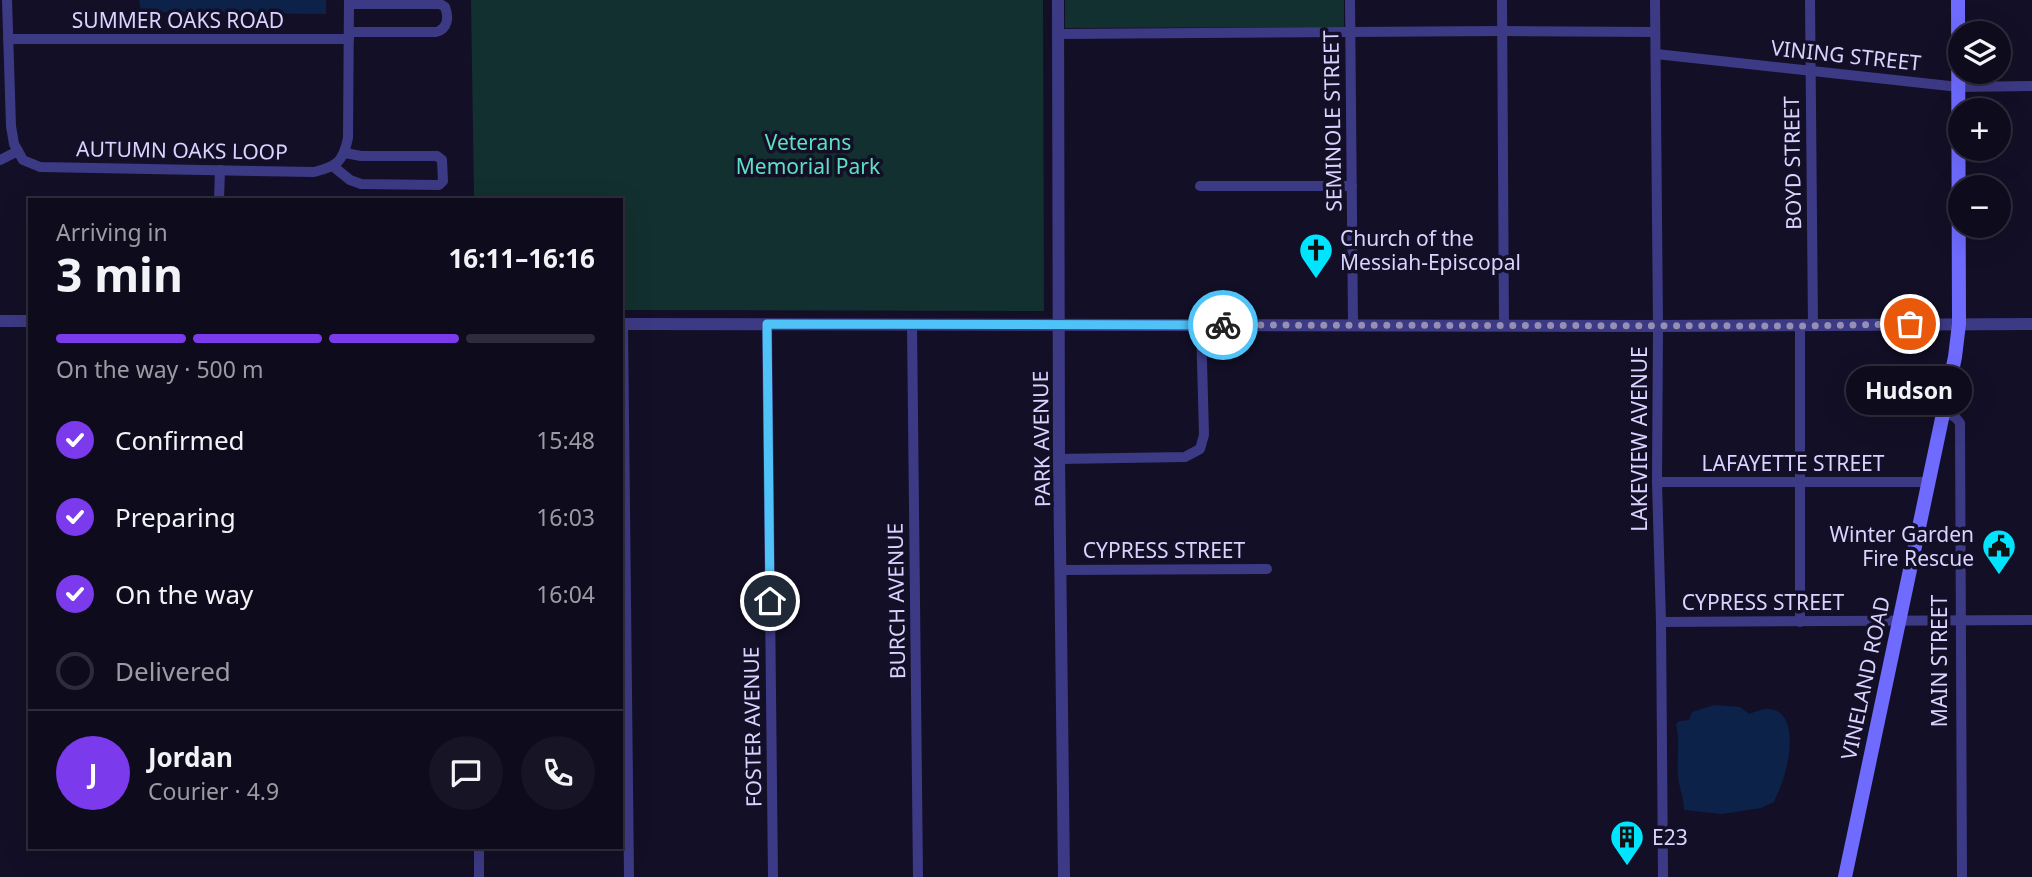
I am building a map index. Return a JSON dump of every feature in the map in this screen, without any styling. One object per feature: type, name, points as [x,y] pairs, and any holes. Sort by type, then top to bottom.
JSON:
[{"type":"main road","points":[[1958,0],[1959,324]]},
{"type":"main road","name":"VINELAND ROAD","points":[[1845,877],[1955,357],[1959,324]]},
{"type":"street","points":[[7,0],[4,19],[8,39],[10,126],[16,146]]},
{"type":"street","name":"PARK AVENUE","points":[[1058,0],[1063,877]]},
{"type":"street","name":"SEMINOLE STREET","points":[[1350,0],[1353,325]]},
{"type":"street","points":[[1502,0],[1504,325]]},
{"type":"street","name":"LAKEVIEW AVENUE","points":[[1655,0],[1657,482],[1663,877]]},
{"type":"street","name":"BOYD STREET","points":[[1810,0],[1813,326]]},
{"type":"street","points":[[345,153],[361,156],[437,156],[442,159],[443,181],[439,185],[361,184],[334,167],[345,153],[348,138],[349,2]]},
{"type":"street","name":"SUMMER OAKS ROAD","points":[[8,39],[349,36],[436,32],[445,27],[447,12],[443,5],[437,3],[349,2]]},
{"type":"street","points":[[1058,34],[1655,32]]},
{"type":"street","name":"VINING STREET","points":[[1656,54],[1959,87],[2032,86]]},
{"type":"street","points":[[0,142],[16,146]]},
{"type":"street","points":[[0,160],[16,146]]},
{"type":"street","name":"AUTUMN OAKS LOOP","points":[[16,146],[23,160],[40,167],[314,172],[334,167]]},
{"type":"street","points":[[219,198],[220,170]]},
{"type":"street","points":[[1200,186],[1352,186]]},
{"type":"street","points":[[0,321],[28,321]]},
{"type":"street","points":[[623,324],[2032,324]]},
{"type":"street","name":"FOSTER AVENUE","points":[[767,324],[773,877]]},
{"type":"street","name":"BURCH AVENUE","points":[[912,324],[918,877]]},
{"type":"street","points":[[1059,459],[1185,457],[1200,449],[1204,435],[1201,325]]},
{"type":"street","points":[[1800,326],[1800,622]]},
{"type":"street","points":[[623,403],[629,877]]},
{"type":"street","name":"MAIN STREET","points":[[1944,410],[1960,423],[1962,877]]},
{"type":"street","name":"LAFAYETTE STREET","points":[[1657,482],[1929,482]]},
{"type":"street","name":"CYPRESS STREET","points":[[1062,570],[1267,569]]},
{"type":"street","name":"CYPRESS STREET","points":[[1661,622],[2032,620]]},
{"type":"street","points":[[479,849],[479,877]]},
{"type":"green space","name":"Veterans Memorial Park","points":[[471,0],[1043,0],[1044,311],[623,310],[623,198],[474,198]]},
{"type":"green space","points":[[1065,0],[1344,0],[1344,27],[1065,28]]},
{"type":"water","points":[[139,0],[326,0],[326,14],[141,12]]},
{"type":"water","points":[[1714,705],[1740,707],[1749,714],[1769,709],[1784,718],[1788,726],[1790,747],[1783,779],[1774,802],[1761,808],[1722,814],[1684,810],[1678,776],[1676,724],[1689,720],[1692,712]]},
{"type":"way so far","points":[[1223,325],[1910,324]]},
{"type":"place","name":"Church of the Messiah-Episcopal","points":[[1316,280]]},
{"type":"place","name":"Hudson","points":[[1910,324]]},
{"type":"place","name":"Winter Garden Fire Rescue","points":[[1999,576]]},
{"type":"place","name":"E23","points":[[1627,867]]},
{"type":"route","points":[[770,601],[767,324],[1223,325]]}]
